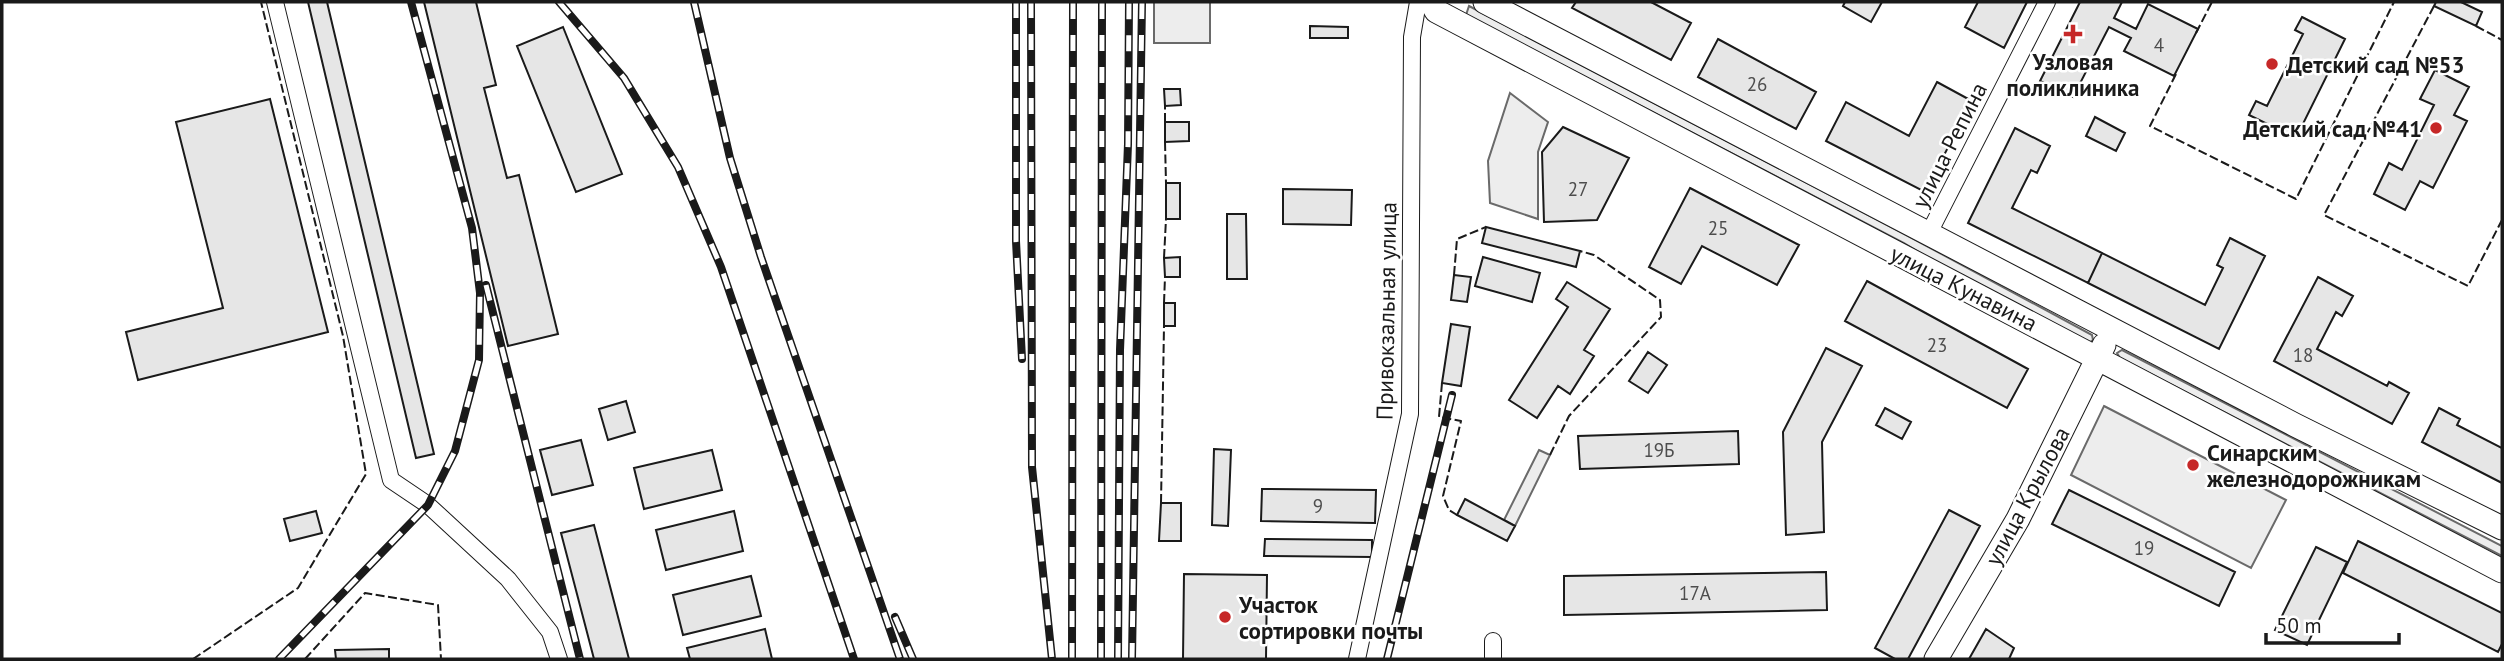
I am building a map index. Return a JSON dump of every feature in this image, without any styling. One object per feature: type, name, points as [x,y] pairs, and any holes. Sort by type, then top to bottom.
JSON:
[{"type":"street","points":[[275,2],[391,480],[428,505],[508,579],[550,632],[559,659]]},
{"type":"street","name":"Привокзальная улица","points":[[1357,659],[1410,414],[1412,37],[1418,2]]},
{"type":"street","name":"улица Кунавина","points":[[1431,2],[1436,11],[2502,571]]},
{"type":"street","name":"улица Кунавина","points":[[1485,2],[2295,425],[2502,528]]},
{"type":"street","name":"улица Репина","points":[[1929,233],[2047,2]]},
{"type":"street","name":"улица Крылова","points":[[1936,659],[2018,519],[2111,329]]},
{"type":"street","points":[[1493,641],[1493,659]]},
{"type":"shaded area","points":[[1154,2],[1210,2],[1210,43],[1154,43]]},
{"type":"shaded area","points":[[1469,6],[1908,236],[2092,335],[2093,340],[2089,343],[1904,243],[1466,15]]},
{"type":"shaded area","points":[[1510,93],[1548,122],[1538,152],[1538,219],[1490,203],[1488,161]]},
{"type":"shaded area","points":[[2122,350],[2502,546],[2502,556],[2120,358],[2117,353]]},
{"type":"shaded area","points":[[2104,406],[2286,500],[2251,568],[2071,475]]},
{"type":"shaded area","points":[[1539,450],[1550,455],[1515,526],[1504,520]]},
{"type":"building","points":[[308,2],[327,2],[434,454],[416,458]]},
{"type":"building","points":[[424,2],[476,2],[496,85],[484,88],[507,178],[519,175],[558,334],[508,346]]},
{"type":"building","points":[[1576,2],[1651,2],[1691,23],[1671,60],[1572,8]]},
{"type":"building","points":[[1845,2],[1882,2],[1871,22],[1843,6]]},
{"type":"building","points":[[1978,2],[2027,2],[2004,48],[1965,27]]},
{"type":"building","points":[[2080,2],[2122,2],[2114,18],[2136,29],[2148,4],[2198,29],[2174,76],[2124,51],[2131,38],[2109,27],[2073,97],[2040,81]]},
{"type":"building","points":[[2436,2],[2461,2],[2482,12],[2476,26],[2434,6]]},
{"type":"building","points":[[2302,17],[2345,39],[2296,138],[2249,115],[2256,101],[2267,106],[2303,34],[2295,30]]},
{"type":"building","points":[[1310,26],[1348,27],[1348,38],[1310,38]]},
{"type":"building","points":[[563,27],[622,174],[576,192],[517,46]]},
{"type":"building","points":[[1718,39],[1816,92],[1796,129],[1698,77]]},
{"type":"building","points":[[2435,70],[2469,87],[2454,115],[2467,121],[2433,188],[2420,181],[2405,210],[2374,194],[2389,163],[2402,170],[2434,105],[2420,99]]},
{"type":"building","points":[[1937,82],[1972,101],[1925,192],[1826,141],[1846,102],[1909,136]]},
{"type":"building","points":[[1164,89],[1180,89],[1181,105],[1165,106]]},
{"type":"building","points":[[270,99],[328,332],[138,380],[126,332],[223,308],[176,122]]},
{"type":"building","points":[[2095,117],[2125,133],[2116,151],[2086,136]]},
{"type":"building","points":[[1165,122],[1189,122],[1189,141],[1165,142]]},
{"type":"building","points":[[1563,127],[1629,158],[1597,220],[1544,222],[1542,152]]},
{"type":"building","points":[[2015,128],[2050,146],[2037,173],[2031,170],[2012,208],[2102,253],[2088,283],[1968,223]]},
{"type":"building","points":[[1166,183],[1180,183],[1180,219],[1166,219]]},
{"type":"building","points":[[1690,188],[1799,245],[1777,285],[1702,246],[1681,284],[1649,267]]},
{"type":"building","points":[[1283,189],[1352,190],[1351,225],[1283,224]]},
{"type":"building","points":[[1227,214],[1246,214],[1247,279],[1227,279]]},
{"type":"building","points":[[1486,227],[1580,251],[1576,267],[1482,243]]},
{"type":"building","points":[[2230,238],[2265,256],[2219,349],[2088,283],[2102,253],[2205,305],[2223,268],[2217,265]]},
{"type":"building","points":[[1180,257],[1180,277],[1165,277],[1164,258]]},
{"type":"building","points":[[1483,257],[1540,273],[1532,302],[1475,286]]},
{"type":"building","points":[[1454,275],[1471,277],[1467,302],[1451,300]]},
{"type":"building","points":[[2318,277],[2353,296],[2342,316],[2336,312],[2317,349],[2387,386],[2389,382],[2409,393],[2392,424],[2274,361]]},
{"type":"building","points":[[1867,281],[2028,369],[2007,408],[1845,321]]},
{"type":"building","points":[[1567,282],[1610,309],[1584,350],[1594,356],[1570,394],[1558,386],[1537,418],[1509,400],[1568,307],[1556,299]]},
{"type":"building","points":[[1164,303],[1175,303],[1175,326],[1164,326]]},
{"type":"building","points":[[1451,324],[1470,327],[1461,386],[1442,383]]},
{"type":"building","points":[[1826,348],[1862,366],[1822,442],[1824,532],[1786,535],[1783,432]]},
{"type":"building","points":[[1648,352],[1667,365],[1648,393],[1629,381]]},
{"type":"building","points":[[626,401],[635,432],[608,440],[599,409]]},
{"type":"building","points":[[1885,408],[1911,422],[1902,439],[1876,425]]},
{"type":"building","points":[[2439,408],[2460,419],[2457,425],[2502,448],[2502,483],[2422,442]]},
{"type":"building","points":[[1738,431],[1739,464],[1580,469],[1578,436]]},
{"type":"building","points":[[581,440],[593,485],[552,495],[540,450]]},
{"type":"building","points":[[1214,449],[1231,450],[1228,526],[1212,525]]},
{"type":"building","points":[[712,450],[722,490],[644,509],[634,468]]},
{"type":"building","points":[[1262,489],[1376,490],[1375,523],[1261,521]]},
{"type":"building","points":[[2069,490],[2235,572],[2219,606],[2052,524]]},
{"type":"building","points":[[1465,499],[1515,526],[1507,541],[1457,515]]},
{"type":"building","points":[[1161,503],[1181,503],[1181,541],[1159,541]]},
{"type":"building","points":[[1949,510],[1980,526],[1908,659],[1895,659],[1875,648]]},
{"type":"building","points":[[316,511],[322,533],[290,541],[284,519]]},
{"type":"building","points":[[734,511],[743,551],[666,570],[656,530]]},
{"type":"building","points":[[594,525],[629,659],[594,659],[561,533]]},
{"type":"building","points":[[1265,539],[1372,540],[1372,557],[1264,556]]},
{"type":"building","points":[[2358,541],[2502,613],[2502,644],[2498,652],[2343,573]]},
{"type":"building","points":[[2316,547],[2347,562],[2307,645],[2275,630]]},
{"type":"building","points":[[1826,572],[1827,610],[1564,615],[1564,576]]},
{"type":"building","name":"Участок сортировки почты","points":[[1184,574],[1267,575],[1266,659],[1183,659]]},
{"type":"building","points":[[751,576],[761,616],[683,635],[673,595]]},
{"type":"building","points":[[765,629],[772,659],[690,659],[687,648]]},
{"type":"building","points":[[1986,629],[2014,648],[2009,659],[1969,659]]},
{"type":"building","points":[[389,649],[389,659],[336,659],[335,650]]},
{"type":"railway","points":[[279,659],[428,505],[455,451],[479,360],[480,293],[472,228],[411,2]]},
{"type":"railway","points":[[559,2],[624,78],[678,167],[721,267],[854,659]]},
{"type":"railway","points":[[694,2],[730,158],[761,257],[900,659]]},
{"type":"railway","points":[[1016,2],[1016,241],[1022,359]]},
{"type":"railway","points":[[1031,2],[1032,467],[1052,659]]},
{"type":"railway","points":[[1072,659],[1073,2]]},
{"type":"railway","points":[[1101,659],[1102,2]]},
{"type":"railway","points":[[1118,659],[1120,350],[1128,144],[1129,2]]},
{"type":"railway","points":[[1132,659],[1142,2]]},
{"type":"railway","points":[[486,285],[580,659]]},
{"type":"railway","points":[[1387,659],[1452,395]]},
{"type":"railway","points":[[895,617],[913,659]]},
{"type":"fence","points":[[193,659],[298,588],[366,474],[343,336],[261,2]]},
{"type":"fence","points":[[2196,33],[2212,2]]},
{"type":"fence","points":[[2176,74],[2150,126],[2296,199],[2394,2]]},
{"type":"fence","points":[[2434,6],[2324,215],[2468,286],[2502,220]]},
{"type":"fence","points":[[2476,26],[2502,40]]},
{"type":"fence","points":[[1165,106],[1165,122]]},
{"type":"fence","points":[[1165,142],[1166,183]]},
{"type":"fence","points":[[1164,258],[1166,219]]},
{"type":"fence","points":[[1454,275],[1457,239],[1486,227]]},
{"type":"fence","points":[[1550,455],[1569,416],[1661,317],[1660,300],[1594,255],[1580,251]]},
{"type":"fence","points":[[1164,303],[1165,277]]},
{"type":"fence","points":[[1161,503],[1164,326]]},
{"type":"fence","points":[[1442,383],[1439,417],[1461,421],[1443,496],[1449,510],[1457,515]]},
{"type":"fence","points":[[305,659],[365,593],[438,605],[441,659]]},
{"type":"place","name":"Узловая поликлиника","points":[[2073,34]]},
{"type":"place","name":"Детский сад №53","points":[[2272,64]]},
{"type":"place","name":"Детский сад №41","points":[[2436,128]]},
{"type":"place","name":"Синарским железнодорожникам","points":[[2193,465]]},
{"type":"place","name":"Участок сортировки почты","points":[[1225,617]]}]
